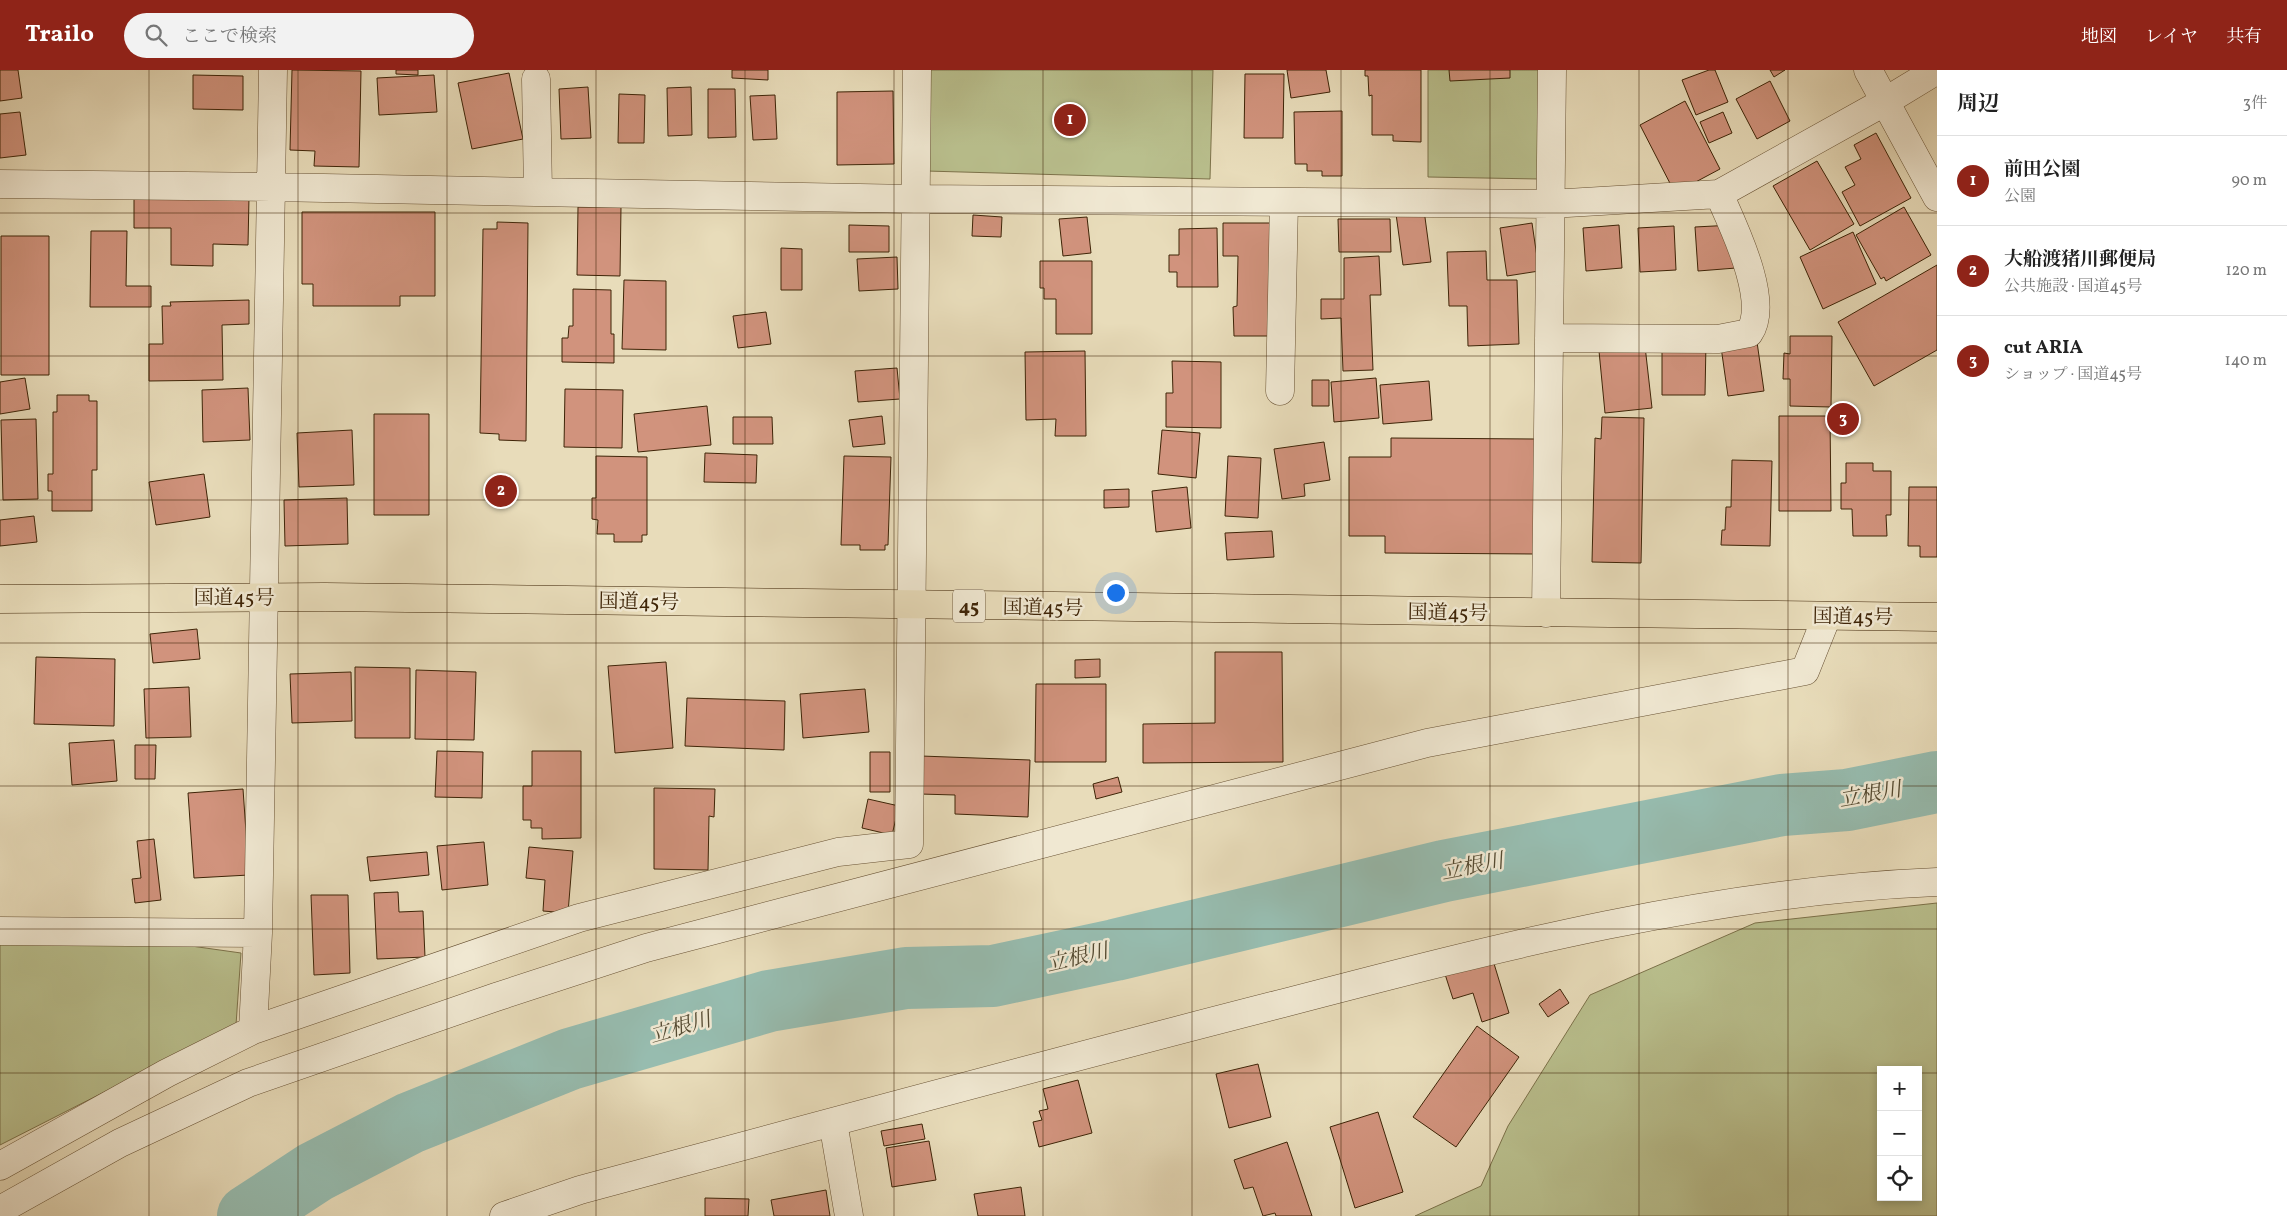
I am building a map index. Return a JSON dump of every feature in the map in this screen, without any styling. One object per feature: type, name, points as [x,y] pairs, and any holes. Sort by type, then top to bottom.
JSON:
[{"type":"highway","name":"国道45号","points":[[0,599],[264,597],[1937,617]]},
{"type":"street","points":[[253,1030],[258,933],[272,70]]},
{"type":"street","points":[[0,1166],[167,1072],[253,1030],[579,918],[838,852],[909,844],[917,70]]},
{"type":"street","points":[[1546,613],[1552,70]]},
{"type":"street","points":[[1868,70],[1937,197]]},
{"type":"street","points":[[0,184],[915,199],[1550,204],[1720,194],[1886,101],[1937,70]]},
{"type":"street","points":[[536,78],[538,192]]},
{"type":"street","points":[[1549,338],[1718,339],[1749,333],[1755,324],[1755,302],[1746,255],[1720,194]]},
{"type":"street","points":[[1280,391],[1284,202]]},
{"type":"street","points":[[0,1210],[120,1143],[248,1083],[496,997],[656,946],[1427,743],[1805,671],[1827,616]]},
{"type":"street","points":[[504,1216],[580,1190],[1138,1040],[1482,952],[1717,903],[1864,885],[1937,882]]},
{"type":"street","points":[[0,931],[258,933]]},
{"type":"street","points":[[833,1122],[849,1216]]},
{"type":"green space","points":[[929,70],[1213,70],[1210,179],[926,171]]},
{"type":"green space","points":[[1428,70],[1541,70],[1539,179],[1428,177]]},
{"type":"green space","points":[[1937,903],[1937,1216],[1415,1216],[1481,1186],[1508,1126],[1590,995],[1755,923]]},
{"type":"green space","points":[[0,941],[177,944],[241,953],[236,1025],[0,1145]]},
{"type":"building","points":[[0,70],[18,70],[22,98],[0,101]]},
{"type":"building","points":[[292,70],[361,71],[359,167],[314,166],[315,151],[290,150]]},
{"type":"building","points":[[396,70],[418,70],[418,75],[396,74]]},
{"type":"building","points":[[732,70],[768,70],[768,80],[732,78]]},
{"type":"building","points":[[1287,70],[1326,70],[1330,92],[1291,98]]},
{"type":"building","points":[[1365,70],[1421,70],[1421,142],[1393,141],[1393,135],[1372,135],[1372,95],[1369,96],[1368,76],[1365,76]]},
{"type":"building","points":[[1449,70],[1510,70],[1510,78],[1450,81]]},
{"type":"building","points":[[1709,70],[1715,70],[1728,102],[1696,115],[1682,80]]},
{"type":"building","points":[[1770,70],[1785,70],[1774,77]]},
{"type":"building","points":[[509,73],[523,139],[472,149],[458,83]]},
{"type":"building","points":[[1245,74],[1284,74],[1283,138],[1244,138]]},
{"type":"building","points":[[193,75],[243,76],[243,110],[193,109]]},
{"type":"building","points":[[434,75],[437,112],[379,115],[377,78]]},
{"type":"building","points":[[1770,81],[1790,121],[1757,139],[1736,99]]},
{"type":"building","points":[[588,87],[591,138],[561,139],[559,89]]},
{"type":"building","points":[[691,87],[692,135],[668,136],[667,88]]},
{"type":"building","points":[[708,89],[735,89],[736,137],[708,138]]},
{"type":"building","points":[[893,91],[894,164],[837,165],[837,92]]},
{"type":"building","points":[[619,94],[645,95],[644,143],[618,143]]},
{"type":"building","points":[[775,95],[777,139],[753,140],[750,96]]},
{"type":"building","points":[[1685,101],[1720,169],[1675,193],[1640,125]]},
{"type":"building","points":[[1342,111],[1342,176],[1322,176],[1322,171],[1307,171],[1307,164],[1295,164],[1294,112]]},
{"type":"building","points":[[20,112],[26,155],[0,158],[0,114]]},
{"type":"building","points":[[1723,112],[1732,133],[1709,143],[1700,122]]},
{"type":"building","points":[[1876,133],[1911,198],[1860,226],[1842,192],[1855,185],[1845,167],[1861,159],[1854,145]]},
{"type":"building","points":[[1817,161],[1854,224],[1810,250],[1773,186]]},
{"type":"building","points":[[134,196],[249,197],[248,245],[213,244],[213,266],[171,265],[171,228],[134,228]]},
{"type":"building","points":[[578,207],[621,207],[620,276],[577,275]]},
{"type":"building","points":[[1904,207],[1931,255],[1886,281],[1884,277],[1881,279],[1856,235]]},
{"type":"building","points":[[1424,210],[1431,262],[1403,265],[1396,214]]},
{"type":"building","points":[[302,212],[435,212],[435,296],[400,296],[400,306],[313,306],[313,284],[302,284]]},
{"type":"building","points":[[973,215],[1002,217],[1001,237],[972,236]]},
{"type":"building","points":[[1087,217],[1091,253],[1063,256],[1059,219]]},
{"type":"building","points":[[1338,219],[1390,219],[1391,252],[1339,252]]},
{"type":"building","points":[[497,222],[528,223],[526,441],[499,440],[499,434],[480,433],[483,229],[497,229]]},
{"type":"building","points":[[1223,223],[1272,223],[1271,336],[1234,336],[1233,307],[1237,306],[1238,256],[1223,256]]},
{"type":"building","points":[[1532,223],[1539,271],[1507,276],[1500,228]]},
{"type":"building","points":[[849,225],[889,226],[889,252],[849,252]]},
{"type":"building","points":[[1619,225],[1622,268],[1586,271],[1583,228]]},
{"type":"building","points":[[1733,225],[1736,268],[1698,271],[1695,227]]},
{"type":"building","points":[[1674,226],[1676,270],[1640,272],[1638,228]]},
{"type":"building","points":[[1217,228],[1218,287],[1177,287],[1177,272],[1169,272],[1169,255],[1179,255],[1179,229]]},
{"type":"building","points":[[91,231],[127,231],[126,286],[151,286],[151,307],[90,307]]},
{"type":"building","points":[[1853,232],[1876,284],[1823,309],[1800,257]]},
{"type":"building","points":[[1,236],[49,236],[49,375],[1,375]]},
{"type":"building","points":[[781,248],[802,249],[802,290],[781,290]]},
{"type":"building","points":[[1486,251],[1487,280],[1517,280],[1519,344],[1468,346],[1467,306],[1449,306],[1447,252]]},
{"type":"building","points":[[1379,256],[1381,295],[1370,295],[1373,370],[1343,371],[1341,318],[1321,319],[1321,299],[1344,299],[1344,258]]},
{"type":"building","points":[[897,257],[898,289],[859,291],[857,259]]},
{"type":"building","points":[[1040,261],[1092,261],[1092,334],[1056,334],[1056,299],[1044,299],[1044,288],[1040,288]]},
{"type":"building","points":[[1937,265],[1937,350],[1874,386],[1838,322]]},
{"type":"building","points":[[624,280],[666,281],[666,350],[622,349]]},
{"type":"building","points":[[573,289],[611,290],[611,334],[614,334],[614,363],[562,362],[562,338],[568,338],[569,326],[573,326]]},
{"type":"building","points":[[249,300],[249,324],[222,325],[223,380],[149,381],[149,344],[163,344],[162,306],[171,306],[170,302]]},
{"type":"building","points":[[766,312],[771,344],[738,348],[733,316]]},
{"type":"building","points":[[1756,335],[1764,391],[1728,396],[1720,340]]},
{"type":"building","points":[[1790,336],[1832,336],[1831,407],[1790,406],[1790,379],[1783,379],[1784,353],[1790,354]]},
{"type":"building","points":[[1662,342],[1706,342],[1705,395],[1662,395]]},
{"type":"building","points":[[1645,346],[1652,408],[1605,413],[1599,351]]},
{"type":"building","points":[[1085,351],[1086,436],[1055,436],[1056,419],[1026,420],[1025,352]]},
{"type":"building","points":[[1172,361],[1221,362],[1221,428],[1166,427],[1166,393],[1173,393]]},
{"type":"building","points":[[897,368],[900,399],[858,402],[855,371]]},
{"type":"building","points":[[25,378],[30,409],[0,414],[0,382]]},
{"type":"building","points":[[1376,378],[1379,418],[1334,422],[1331,382]]},
{"type":"building","points":[[1312,380],[1329,380],[1329,406],[1312,406]]},
{"type":"building","points":[[1429,381],[1432,420],[1383,424],[1380,385]]},
{"type":"building","points":[[248,388],[250,440],[203,442],[202,390]]},
{"type":"building","points":[[565,389],[623,390],[622,448],[564,447]]},
{"type":"building","points":[[57,395],[89,395],[89,401],[97,401],[97,470],[92,470],[92,511],[52,511],[52,491],[48,491],[48,474],[53,474],[53,412],[57,412]]},
{"type":"building","points":[[707,406],[711,445],[638,452],[634,414]]},
{"type":"building","points":[[374,414],[429,414],[429,515],[374,515]]},
{"type":"building","points":[[882,416],[885,444],[853,447],[849,420]]},
{"type":"building","points":[[1779,416],[1830,416],[1831,511],[1779,511]]},
{"type":"building","points":[[733,417],[772,417],[773,444],[733,444]]},
{"type":"building","points":[[1602,417],[1644,418],[1641,563],[1592,562],[1595,438],[1601,439]]},
{"type":"building","points":[[36,419],[38,499],[3,500],[1,420]]},
{"type":"building","points":[[352,430],[354,485],[299,487],[297,433]]},
{"type":"building","points":[[1162,430],[1200,433],[1196,478],[1158,474]]},
{"type":"building","points":[[1391,438],[1535,439],[1534,554],[1385,553],[1385,536],[1349,536],[1349,457],[1391,457]]},
{"type":"building","points":[[1324,442],[1330,480],[1304,484],[1305,496],[1282,499],[1274,449]]},
{"type":"building","points":[[705,453],[757,455],[756,483],[704,482]]},
{"type":"building","points":[[596,456],[647,457],[647,535],[642,535],[642,542],[614,542],[614,534],[597,534],[598,520],[592,519],[592,498],[596,498]]},
{"type":"building","points":[[844,456],[891,457],[888,545],[885,545],[885,550],[860,550],[860,545],[841,545]]},
{"type":"building","points":[[1228,456],[1261,458],[1258,518],[1225,516]]},
{"type":"building","points":[[1732,460],[1772,461],[1770,546],[1721,545],[1722,530],[1725,530],[1726,507],[1731,507]]},
{"type":"building","points":[[1846,463],[1873,463],[1873,471],[1891,471],[1891,515],[1886,515],[1887,536],[1853,536],[1852,509],[1841,509],[1841,483],[1846,483]]},
{"type":"building","points":[[204,474],[210,517],[156,525],[149,482]]},
{"type":"building","points":[[1187,487],[1191,528],[1156,532],[1152,491]]},
{"type":"building","points":[[1909,487],[1937,487],[1937,557],[1920,557],[1920,546],[1908,546]]},
{"type":"building","points":[[1129,489],[1129,507],[1104,508],[1104,490]]},
{"type":"building","points":[[347,498],[348,544],[285,546],[284,500]]},
{"type":"building","points":[[34,516],[37,542],[0,546],[0,520]]},
{"type":"building","points":[[1272,531],[1274,557],[1227,560],[1225,533]]},
{"type":"building","points":[[197,629],[200,659],[153,663],[150,634]]},
{"type":"building","points":[[1215,652],[1282,652],[1283,762],[1143,763],[1143,724],[1215,723]]},
{"type":"building","points":[[36,657],[115,659],[114,726],[34,724]]},
{"type":"building","points":[[1100,659],[1100,677],[1075,678],[1075,660]]},
{"type":"building","points":[[666,662],[673,748],[615,753],[608,666]]},
{"type":"building","points":[[355,667],[410,668],[410,738],[355,738]]},
{"type":"building","points":[[416,670],[476,672],[474,740],[415,739]]},
{"type":"building","points":[[351,672],[352,721],[292,723],[290,674]]},
{"type":"building","points":[[1036,684],[1106,684],[1106,762],[1035,762]]},
{"type":"building","points":[[189,687],[191,737],[146,738],[144,689]]},
{"type":"building","points":[[865,689],[869,732],[803,738],[800,694]]},
{"type":"building","points":[[687,698],[785,701],[784,750],[685,746]]},
{"type":"building","points":[[114,740],[117,781],[72,785],[69,743]]},
{"type":"building","points":[[135,745],[156,745],[155,779],[135,779]]},
{"type":"building","points":[[437,751],[483,752],[482,798],[435,797]]},
{"type":"building","points":[[532,751],[581,751],[581,838],[542,839],[542,828],[531,828],[531,820],[523,820],[523,786],[532,786]]},
{"type":"building","points":[[870,752],[890,752],[890,792],[870,792]]},
{"type":"building","points":[[921,756],[1030,760],[1028,817],[955,814],[955,795],[920,794]]},
{"type":"building","points":[[1118,777],[1122,792],[1096,799],[1093,784]]},
{"type":"building","points":[[654,788],[715,789],[714,817],[709,816],[708,870],[654,869]]},
{"type":"building","points":[[243,789],[249,875],[194,878],[188,793]]},
{"type":"building","points":[[868,799],[899,806],[892,835],[862,828]]},
{"type":"building","points":[[154,839],[161,900],[135,903],[132,879],[141,878],[137,841]]},
{"type":"building","points":[[484,842],[488,885],[442,890],[437,846]]},
{"type":"building","points":[[529,847],[573,851],[568,913],[543,911],[545,880],[526,878]]},
{"type":"building","points":[[427,852],[429,875],[370,881],[367,857]]},
{"type":"building","points":[[398,892],[399,912],[423,911],[425,957],[377,959],[374,893]]},
{"type":"building","points":[[311,895],[348,895],[350,973],[314,975]]},
{"type":"building","points":[[1492,957],[1509,1013],[1482,1022],[1473,993],[1453,999],[1444,971]]},
{"type":"building","points":[[1560,989],[1569,1003],[1548,1017],[1539,1004]]},
{"type":"building","points":[[1477,1026],[1519,1057],[1456,1147],[1413,1117]]},
{"type":"building","points":[[1258,1064],[1271,1117],[1229,1128],[1216,1074]]},
{"type":"building","points":[[1078,1080],[1092,1133],[1039,1147],[1033,1122],[1042,1120],[1039,1111],[1048,1109],[1043,1089]]},
{"type":"building","points":[[1378,1112],[1403,1192],[1355,1208],[1330,1127]]},
{"type":"building","points":[[922,1124],[925,1139],[884,1146],[881,1131]]},
{"type":"building","points":[[929,1141],[936,1180],[892,1187],[886,1148]]},
{"type":"building","points":[[1287,1142],[1312,1216],[1276,1216],[1275,1213],[1263,1216],[1253,1187],[1244,1189],[1234,1160]]},
{"type":"building","points":[[1021,1187],[1025,1216],[978,1216],[974,1194]]},
{"type":"building","points":[[826,1190],[830,1216],[774,1216],[771,1200]]},
{"type":"building","points":[[705,1198],[749,1199],[748,1216],[705,1216]]},
{"type":"waterway","name":"立根川","points":[[248,1216],[315,1172],[410,1123],[570,1059],[769,1001],[906,978],[993,976],[1115,950],[1444,871],[1782,805],[1847,800],[1937,782]]},
{"type":"place","name":"前田公園","points":[[1070,120]]},
{"type":"place","name":"cut ARIA","points":[[1843,419]]},
{"type":"place","name":"大船渡猪川郵便局","points":[[501,491]]}]
